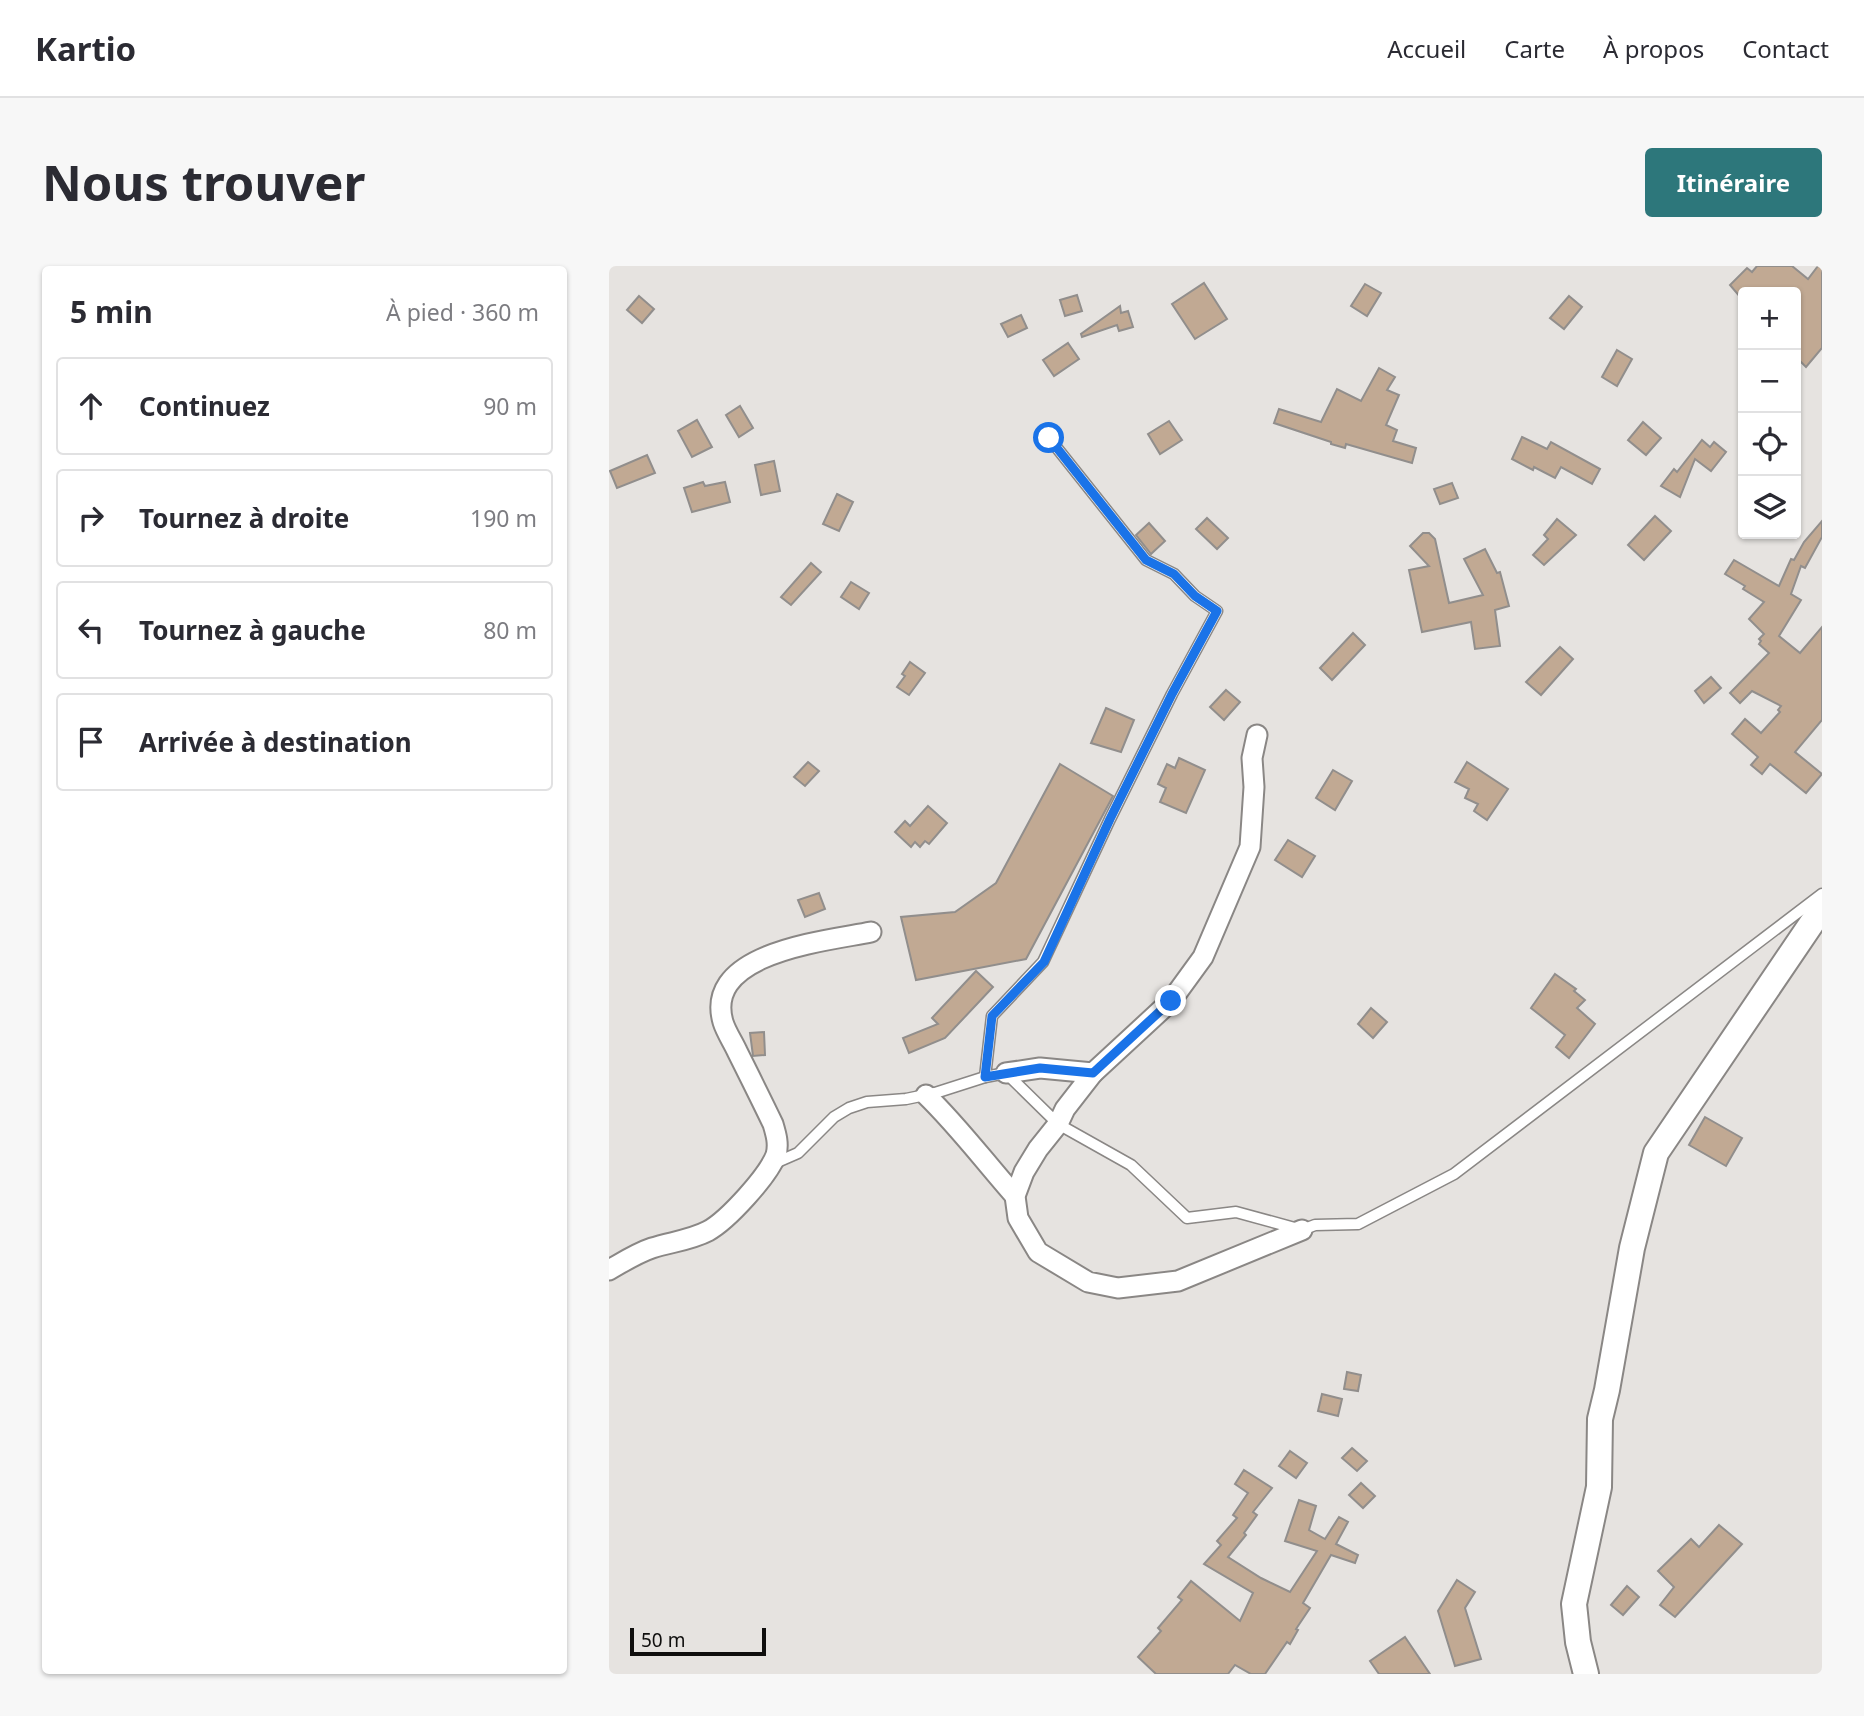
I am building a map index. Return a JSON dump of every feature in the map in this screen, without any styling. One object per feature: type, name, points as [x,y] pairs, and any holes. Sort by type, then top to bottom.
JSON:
[{"type":"street","points":[[1257,735],[1252,758],[1254,787],[1250,847],[1203,957],[1171,1001],[1093,1073],[1031,1160],[1015,1196],[1018,1218],[1038,1252],[1088,1282],[1118,1287],[1178,1281],[1302,1230]]},
{"type":"street","points":[[1586,1674],[1578,1642],[1574,1604],[1599,1487],[1600,1419],[1632,1248],[1656,1153],[1822,908]]},
{"type":"street","points":[[609,1269],[650,1249],[687,1240],[721,1222],[760,1181],[776,1154],[777,1137],[773,1124],[723,1022],[721,1003],[726,988],[735,976],[768,955],[797,946],[871,932]]},
{"type":"street","points":[[1006,1073],[1040,1068],[1093,1073]]},
{"type":"street","points":[[926,1095],[949,1117],[1015,1196]]},
{"type":"lane","points":[[985,1077],[992,1016],[1044,962],[1110,819],[1217,611],[1195,596],[1174,574],[1146,560],[1049,438]]},
{"type":"lane","points":[[769,1166],[798,1153],[834,1117],[849,1108],[867,1102],[926,1095],[1006,1073],[1058,1124],[1131,1165],[1187,1218],[1236,1212],[1302,1230],[1315,1225],[1358,1224],[1454,1174],[1822,894]]},
{"type":"building","points":[[1757,266],[1792,266],[1808,279],[1818,266],[1822,266],[1822,348],[1806,367],[1801,362],[1801,287],[1738,287],[1738,294],[1730,285],[1747,268],[1752,272]]},
{"type":"building","points":[[1204,283],[1227,319],[1195,339],[1172,304]]},
{"type":"building","points":[[1365,284],[1381,293],[1367,316],[1351,306]]},
{"type":"building","points":[[1077,295],[1082,311],[1065,316],[1060,300]]},
{"type":"building","points":[[639,296],[654,309],[642,323],[627,310]]},
{"type":"building","points":[[1569,296],[1582,307],[1564,329],[1550,318]]},
{"type":"building","points":[[1120,306],[1121,313],[1128,311],[1133,327],[1119,331],[1117,325],[1082,337],[1081,334]]},
{"type":"building","points":[[1021,315],[1027,328],[1008,337],[1001,324]]},
{"type":"building","points":[[1068,343],[1079,359],[1054,376],[1043,360]]},
{"type":"building","points":[[1617,350],[1632,359],[1617,386],[1602,377]]},
{"type":"building","points":[[1379,368],[1395,377],[1387,390],[1399,395],[1386,425],[1397,430],[1393,441],[1416,448],[1412,463],[1346,444],[1345,448],[1331,444],[1274,423],[1279,409],[1321,422],[1337,389],[1361,401]]},
{"type":"building","points":[[740,406],[753,428],[739,437],[726,415]]},
{"type":"building","points":[[697,420],[712,447],[692,457],[678,431]]},
{"type":"building","points":[[1169,421],[1182,440],[1160,454],[1148,434]]},
{"type":"building","points":[[1643,422],[1661,438],[1646,455],[1628,440]]},
{"type":"building","points":[[1522,437],[1547,449],[1551,442],[1600,469],[1592,484],[1561,467],[1555,478],[1512,459]]},
{"type":"building","points":[[1702,440],[1710,447],[1714,442],[1726,452],[1711,471],[1695,459],[1680,497],[1661,486],[1674,469],[1677,472]]},
{"type":"building","points":[[647,455],[655,473],[617,488],[610,471]]},
{"type":"building","points":[[774,461],[780,491],[761,495],[755,465]]},
{"type":"building","points":[[703,482],[705,486],[725,482],[730,502],[692,512],[684,488]]},
{"type":"building","points":[[1452,483],[1458,498],[1440,504],[1434,489]]},
{"type":"building","points":[[837,494],[853,502],[839,531],[823,524]]},
{"type":"building","points":[[1655,516],[1671,531],[1644,560],[1628,545]]},
{"type":"building","points":[[1207,518],[1228,538],[1217,549],[1196,529]]},
{"type":"building","points":[[1557,519],[1576,535],[1544,565],[1533,555],[1548,539],[1544,535]]},
{"type":"building","points":[[1822,521],[1822,537],[1805,568],[1801,566],[1791,594],[1801,600],[1779,636],[1800,653],[1822,627],[1822,720],[1795,752],[1822,774],[1806,793],[1770,764],[1762,774],[1751,765],[1758,757],[1732,734],[1745,719],[1761,733],[1780,712],[1778,710],[1781,706],[1752,691],[1740,703],[1730,693],[1769,653],[1759,644],[1759,639],[1764,634],[1749,619],[1764,602],[1725,574],[1734,560],[1779,586],[1791,559],[1794,560],[1804,542]]},
{"type":"building","points":[[1149,523],[1165,541],[1151,554],[1136,535]]},
{"type":"building","points":[[1423,533],[1429,533],[1435,539],[1449,603],[1483,595],[1464,559],[1485,549],[1497,573],[1500,572],[1509,606],[1495,610],[1500,646],[1475,649],[1471,622],[1422,632],[1409,570],[1429,566],[1410,546]]},
{"type":"building","points":[[811,563],[821,572],[791,605],[781,597]]},
{"type":"building","points":[[851,582],[869,593],[859,609],[841,597]]},
{"type":"building","points":[[1353,633],[1365,645],[1332,680],[1320,668]]},
{"type":"building","points":[[1560,647],[1573,659],[1541,695],[1526,682]]},
{"type":"building","points":[[910,662],[925,673],[909,695],[897,687]]},
{"type":"building","points":[[1711,677],[1721,688],[1704,703],[1695,691]]},
{"type":"building","points":[[1226,690],[1240,702],[1224,720],[1210,707]]},
{"type":"building","points":[[1106,708],[1134,720],[1121,752],[1091,743]]},
{"type":"building","points":[[1179,758],[1205,770],[1186,813],[1160,802],[1166,788],[1158,784],[1167,764],[1175,768]]},
{"type":"building","points":[[808,762],[819,771],[805,786],[794,777]]},
{"type":"building","points":[[1467,762],[1508,789],[1487,820],[1474,811],[1478,804],[1465,798],[1469,789],[1455,782]]},
{"type":"building","points":[[1060,764],[1113,796],[1026,959],[916,980],[901,917],[955,912],[996,883]]},
{"type":"building","points":[[1333,770],[1352,781],[1335,810],[1316,798]]},
{"type":"building","points":[[928,806],[947,823],[929,844],[925,841],[920,847],[915,842],[911,847],[895,832],[905,821],[910,826]]},
{"type":"building","points":[[1288,840],[1315,856],[1302,877],[1275,860]]},
{"type":"building","points":[[819,893],[825,909],[805,917],[798,900]]},
{"type":"building","points":[[976,971],[993,987],[945,1038],[909,1053],[903,1038],[938,1024],[932,1018]]},
{"type":"building","points":[[1555,974],[1576,989],[1574,991],[1585,1000],[1577,1008],[1595,1024],[1569,1058],[1556,1047],[1565,1035],[1531,1008]]},
{"type":"building","points":[[1371,1008],[1387,1022],[1373,1038],[1358,1024]]},
{"type":"building","points":[[764,1032],[765,1055],[753,1056],[750,1033]]},
{"type":"building","points":[[1705,1117],[1742,1138],[1726,1166],[1689,1145]]},
{"type":"building","points":[[1347,1372],[1361,1375],[1358,1391],[1344,1389]]},
{"type":"building","points":[[1322,1394],[1342,1399],[1338,1416],[1318,1411]]},
{"type":"building","points":[[1352,1448],[1367,1461],[1357,1471],[1342,1458]]},
{"type":"building","points":[[1290,1451],[1307,1463],[1296,1478],[1279,1466]]},
{"type":"building","points":[[1244,1470],[1272,1488],[1253,1512],[1257,1515],[1244,1533],[1246,1535],[1228,1557],[1290,1592],[1317,1551],[1285,1541],[1299,1500],[1316,1506],[1309,1530],[1325,1539],[1339,1517],[1348,1522],[1336,1544],[1358,1555],[1355,1563],[1331,1555],[1303,1603],[1310,1608],[1296,1629],[1298,1630],[1265,1674],[1251,1674],[1235,1665],[1228,1674],[1156,1674],[1138,1657],[1161,1631],[1158,1628],[1182,1600],[1178,1597],[1191,1581],[1240,1621],[1253,1593],[1204,1564],[1221,1545],[1217,1541],[1237,1518],[1233,1515],[1248,1493],[1235,1484]]},
{"type":"building","points":[[1361,1483],[1375,1496],[1363,1508],[1349,1495]]},
{"type":"building","points":[[1719,1525],[1742,1544],[1675,1617],[1660,1605],[1674,1587],[1658,1571],[1691,1539],[1699,1547]]},
{"type":"building","points":[[1457,1580],[1475,1592],[1465,1608],[1481,1659],[1455,1666],[1438,1611]]},
{"type":"building","points":[[1627,1586],[1639,1597],[1623,1615],[1611,1605]]},
{"type":"building","points":[[1405,1637],[1430,1674],[1379,1674],[1370,1661]]},
{"type":"route","points":[[1049,438],[1146,560],[1174,574],[1195,596],[1217,611],[1110,819],[1044,962],[992,1016],[985,1077],[1040,1068],[1093,1073],[1171,1001]]}]
